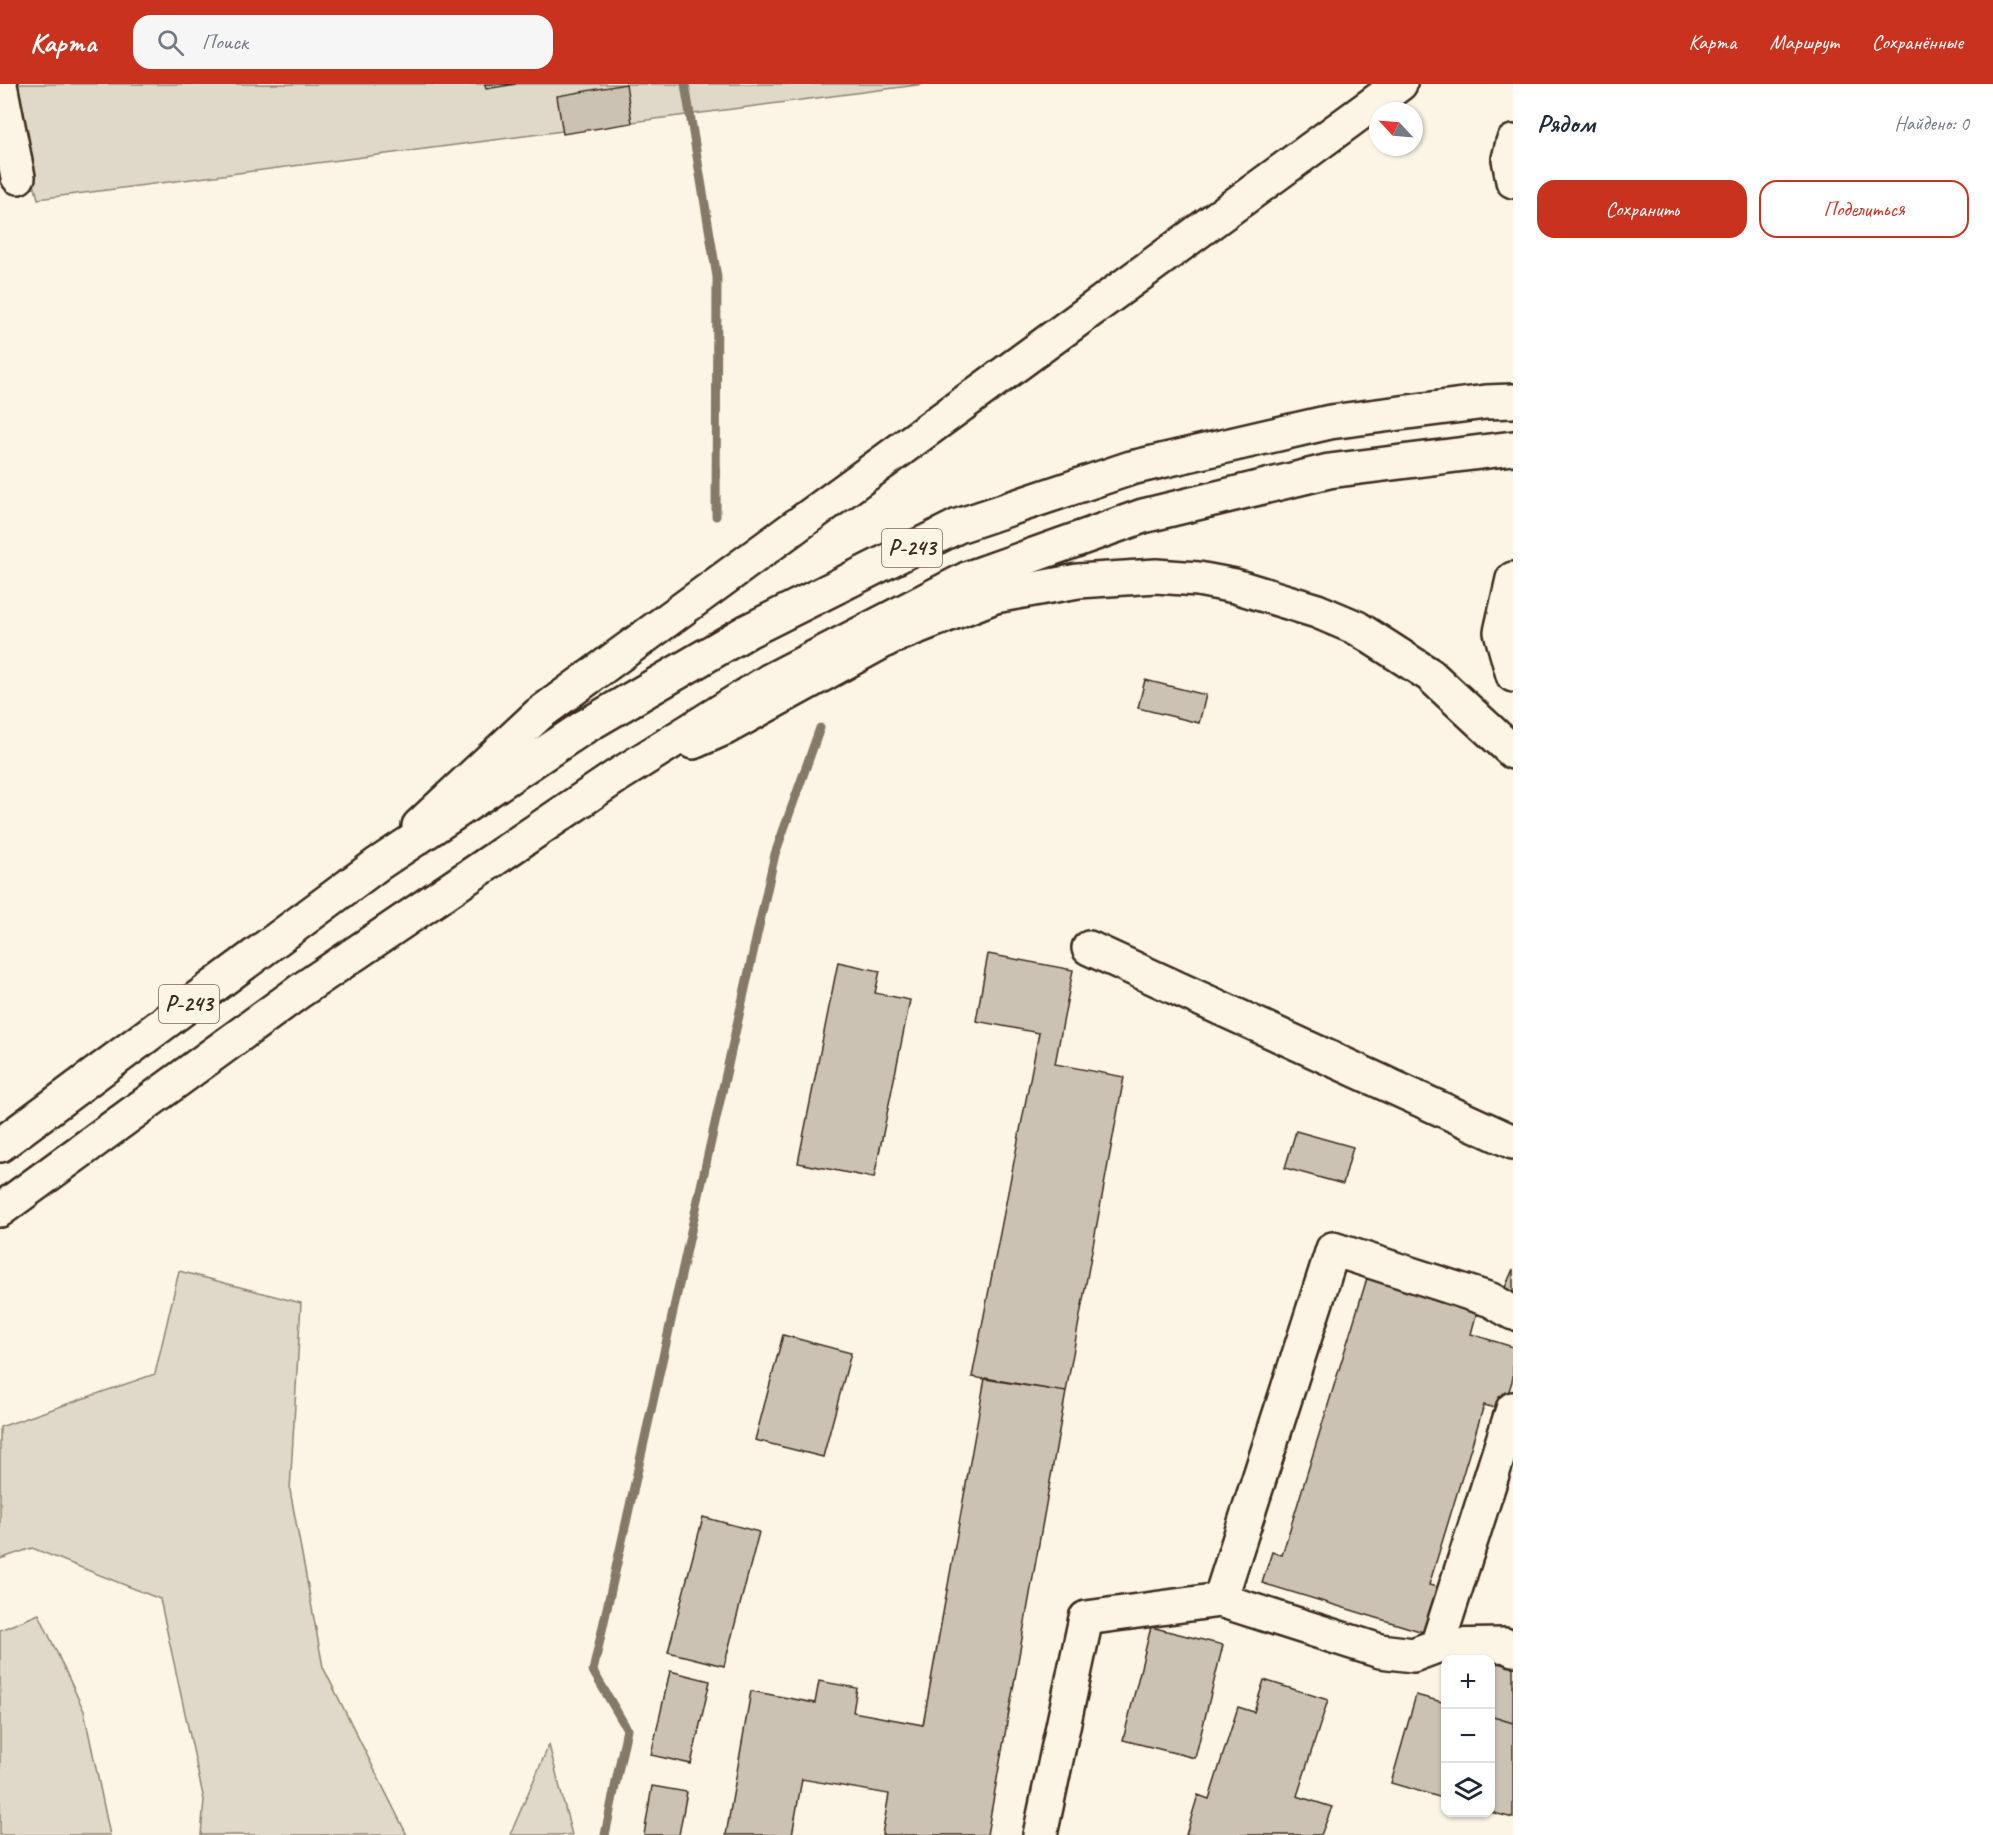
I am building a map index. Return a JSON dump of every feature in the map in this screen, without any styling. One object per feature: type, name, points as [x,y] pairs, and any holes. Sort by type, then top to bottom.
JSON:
[{"type":"main road","points":[[378,864],[539,714],[1400,84]]},
{"type":"main road","points":[[0,85],[18,177]]},
{"type":"main road","points":[[1513,142],[1509,159],[1513,181]]},
{"type":"main road","name":"Р-243","points":[[0,1145],[378,864],[584,727],[748,631],[958,526],[1131,468],[1330,422],[1486,402],[1513,401]]},
{"type":"main road","name":"Р-243","points":[[0,1210],[300,991],[617,776],[769,681],[969,578],[1143,516],[1329,471],[1513,448]]},
{"type":"main road","points":[[617,776],[724,728],[890,638],[942,616],[995,596],[1078,580],[1117,577],[1156,576],[1198,579],[1235,586],[1317,611],[1357,628],[1430,675],[1513,752]]},
{"type":"main road","points":[[1513,579],[1501,633],[1513,675]]},
{"type":"main road","points":[[1089,948],[1513,1142]]},
{"type":"main road","points":[[1220,1600],[1333,1248],[1491,1300],[1513,1313]]},
{"type":"main road","points":[[1437,1646],[1513,1409]]},
{"type":"main road","points":[[1040,1835],[1086,1618],[1220,1600],[1380,1651],[1413,1655],[1437,1646],[1505,1646],[1513,1649]]},
{"type":"shaded area","points":[[8,84],[925,84],[38,199]]},
{"type":"shaded area","points":[[179,1271],[301,1303],[290,1490],[323,1667],[407,1835],[201,1835],[204,1800],[160,1599],[32,1548],[0,1559],[0,1427],[155,1374]]},
{"type":"shaded area","points":[[39,1614],[84,1711],[110,1835],[0,1835],[0,1630]]},
{"type":"shaded area","points":[[549,1745],[572,1835],[510,1835]]},
{"type":"building","points":[[485,84],[516,84],[486,89]]},
{"type":"building","points":[[626,84],[632,123],[563,134],[557,96]]},
{"type":"building","points":[[1145,680],[1206,695],[1199,723],[1138,708]]},
{"type":"building","points":[[988,954],[1073,970],[1055,1064],[1124,1077],[1066,1392],[972,1377],[1039,1033],[976,1021]]},
{"type":"building","points":[[838,962],[880,971],[875,993],[910,1000],[874,1178],[798,1163]]},
{"type":"building","points":[[1296,1131],[1353,1147],[1343,1184],[1285,1168]]},
{"type":"building","points":[[1513,1269],[1513,1295],[1503,1292]]},
{"type":"building","points":[[1368,1275],[1478,1308],[1471,1334],[1513,1347],[1513,1378],[1503,1410],[1484,1405],[1429,1585],[1437,1587],[1423,1632],[1262,1583],[1272,1552],[1282,1555]]},
{"type":"building","points":[[783,1335],[851,1353],[823,1457],[755,1440]]},
{"type":"building","points":[[985,1378],[1066,1392],[987,1835],[882,1835],[889,1794],[802,1779],[792,1835],[726,1835],[751,1691],[815,1703],[819,1681],[857,1688],[853,1712],[923,1725]]},
{"type":"building","points":[[703,1517],[759,1532],[724,1666],[668,1652]]},
{"type":"building","points":[[1151,1627],[1223,1645],[1195,1758],[1123,1740]]},
{"type":"building","points":[[1495,1662],[1513,1667],[1513,1723],[1495,1718]]},
{"type":"building","points":[[670,1671],[710,1681],[691,1764],[651,1755]]},
{"type":"building","points":[[1264,1680],[1328,1700],[1297,1796],[1332,1807],[1321,1835],[1186,1835],[1198,1795],[1209,1799],[1238,1707],[1254,1712]]},
{"type":"building","points":[[1416,1695],[1441,1702],[1441,1798],[1391,1783]]},
{"type":"building","points":[[1495,1718],[1513,1723],[1513,1818],[1495,1813]]},
{"type":"building","points":[[652,1786],[687,1792],[679,1835],[644,1835]]},
{"type":"waterway","points":[[685,84],[717,277],[716,516]]},
{"type":"waterway","points":[[605,1835],[627,1729],[593,1671],[775,854],[820,728]]}]
